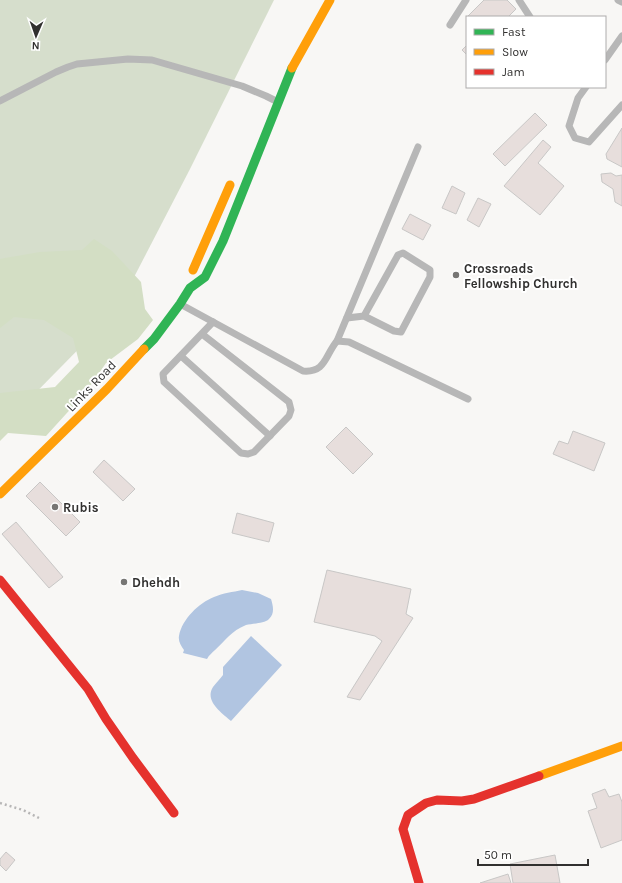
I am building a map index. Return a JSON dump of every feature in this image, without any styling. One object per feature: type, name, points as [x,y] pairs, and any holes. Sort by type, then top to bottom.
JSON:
[{"type":"main road","points":[[190,288],[205,277],[223,240],[294,63],[330,0]]},
{"type":"main road","points":[[190,288],[191,274],[234,174]]},
{"type":"main road","name":"Links Road","points":[[0,494],[107,389],[154,339],[190,288]]},
{"type":"main road","points":[[0,580],[48,637],[88,689],[106,719],[133,758],[174,813]]},
{"type":"main road","points":[[420,883],[403,829],[408,815],[426,803],[437,800],[462,801],[474,798],[622,746]]},
{"type":"lane","points":[[450,25],[466,0]]},
{"type":"lane","points":[[518,0],[529,16]]},
{"type":"lane","points":[[618,0],[622,2]]},
{"type":"lane","points":[[606,59],[622,36]]},
{"type":"lane","points":[[0,101],[77,64],[128,59],[152,60],[242,86],[278,102]]},
{"type":"lane","points":[[585,88],[578,98],[569,126],[574,138],[589,142],[622,105]]},
{"type":"lane","points":[[180,304],[303,371],[316,370],[322,366],[332,347],[337,341],[418,147]]},
{"type":"lane","points":[[347,318],[364,316],[394,331],[400,332],[430,277],[430,270],[403,253],[398,255],[364,316]]},
{"type":"lane","points":[[202,334],[289,402],[291,410],[289,416],[254,452],[248,454],[241,453],[164,382],[163,374],[213,322]]},
{"type":"lane","points":[[337,341],[349,342],[468,399]]},
{"type":"lane","points":[[181,356],[270,436]]},
{"type":"path","points":[[0,803],[23,810],[39,818]]},
{"type":"green space","points":[[0,0],[274,0],[190,169],[117,310],[0,429]]},
{"type":"green space","points":[[94,239],[112,251],[141,282],[145,309],[153,320],[138,339],[106,363],[86,392],[46,436],[8,433],[0,441],[0,393],[55,387],[79,362],[73,338],[44,320],[14,317],[0,328],[0,259],[40,252],[82,250]]},
{"type":"water","points":[[242,590],[258,593],[271,599],[273,612],[271,617],[267,621],[246,625],[236,630],[207,659],[183,653],[184,650],[179,642],[179,636],[187,618],[192,612],[197,607],[214,597]]},
{"type":"water","points":[[251,636],[282,665],[231,721],[212,702],[211,692],[213,687],[223,675],[223,667]]},
{"type":"building","points":[[484,0],[507,0],[516,9],[509,16],[468,16]]},
{"type":"building","points":[[466,46],[466,54],[462,50]]},
{"type":"building","points":[[535,113],[547,125],[505,166],[493,154]]},
{"type":"building","points":[[622,128],[622,167],[607,159],[606,154]]},
{"type":"building","points":[[543,140],[551,147],[538,163],[564,186],[540,215],[504,186]]},
{"type":"building","points":[[611,173],[616,176],[622,175],[622,206],[615,202],[613,189],[602,182],[601,174]]},
{"type":"building","points":[[452,186],[465,193],[456,214],[442,208]]},
{"type":"building","points":[[478,198],[491,204],[479,227],[467,220]]},
{"type":"building","points":[[410,214],[431,225],[423,240],[402,229]]},
{"type":"building","points":[[346,427],[373,454],[353,474],[326,447]]},
{"type":"building","points":[[573,431],[605,443],[594,471],[553,454],[559,441],[568,444]]},
{"type":"building","points":[[104,460],[135,489],[123,501],[93,472]]},
{"type":"building","points":[[40,482],[80,522],[66,536],[26,496]]},
{"type":"building","points":[[237,513],[274,523],[269,542],[232,533]]},
{"type":"building","points":[[16,522],[63,577],[49,588],[2,534]]},
{"type":"building","points":[[327,570],[411,589],[406,614],[413,618],[360,700],[347,697],[382,641],[375,636],[314,622]]},
{"type":"building","points":[[605,789],[609,797],[619,794],[622,802],[622,840],[601,848],[588,811],[597,808],[592,794]]},
{"type":"building","points":[[6,852],[15,860],[6,871],[0,865],[0,859]]},
{"type":"building","points":[[555,855],[560,883],[513,883],[510,864]]},
{"type":"building","points":[[508,874],[511,883],[480,883]]},
{"type":"traffic: fast","points":[[144,349],[154,339],[190,288],[205,277],[223,241],[292,68]]},
{"type":"traffic: slow","points":[[292,68],[330,0]]},
{"type":"traffic: slow","points":[[193,270],[230,185]]},
{"type":"traffic: slow","points":[[0,494],[107,389],[144,349]]},
{"type":"traffic: slow","points":[[539,776],[622,746]]},
{"type":"traffic: jam","points":[[0,580],[88,689],[106,719],[133,758],[174,813]]},
{"type":"traffic: jam","points":[[419,883],[403,829],[408,815],[426,803],[437,800],[462,801],[474,799],[539,776]]},
{"type":"place","name":"Crossroads Fellowship Church","points":[[456,275]]},
{"type":"place","name":"Rubis","points":[[55,507]]},
{"type":"place","name":"Dhehdh","points":[[124,582]]}]
